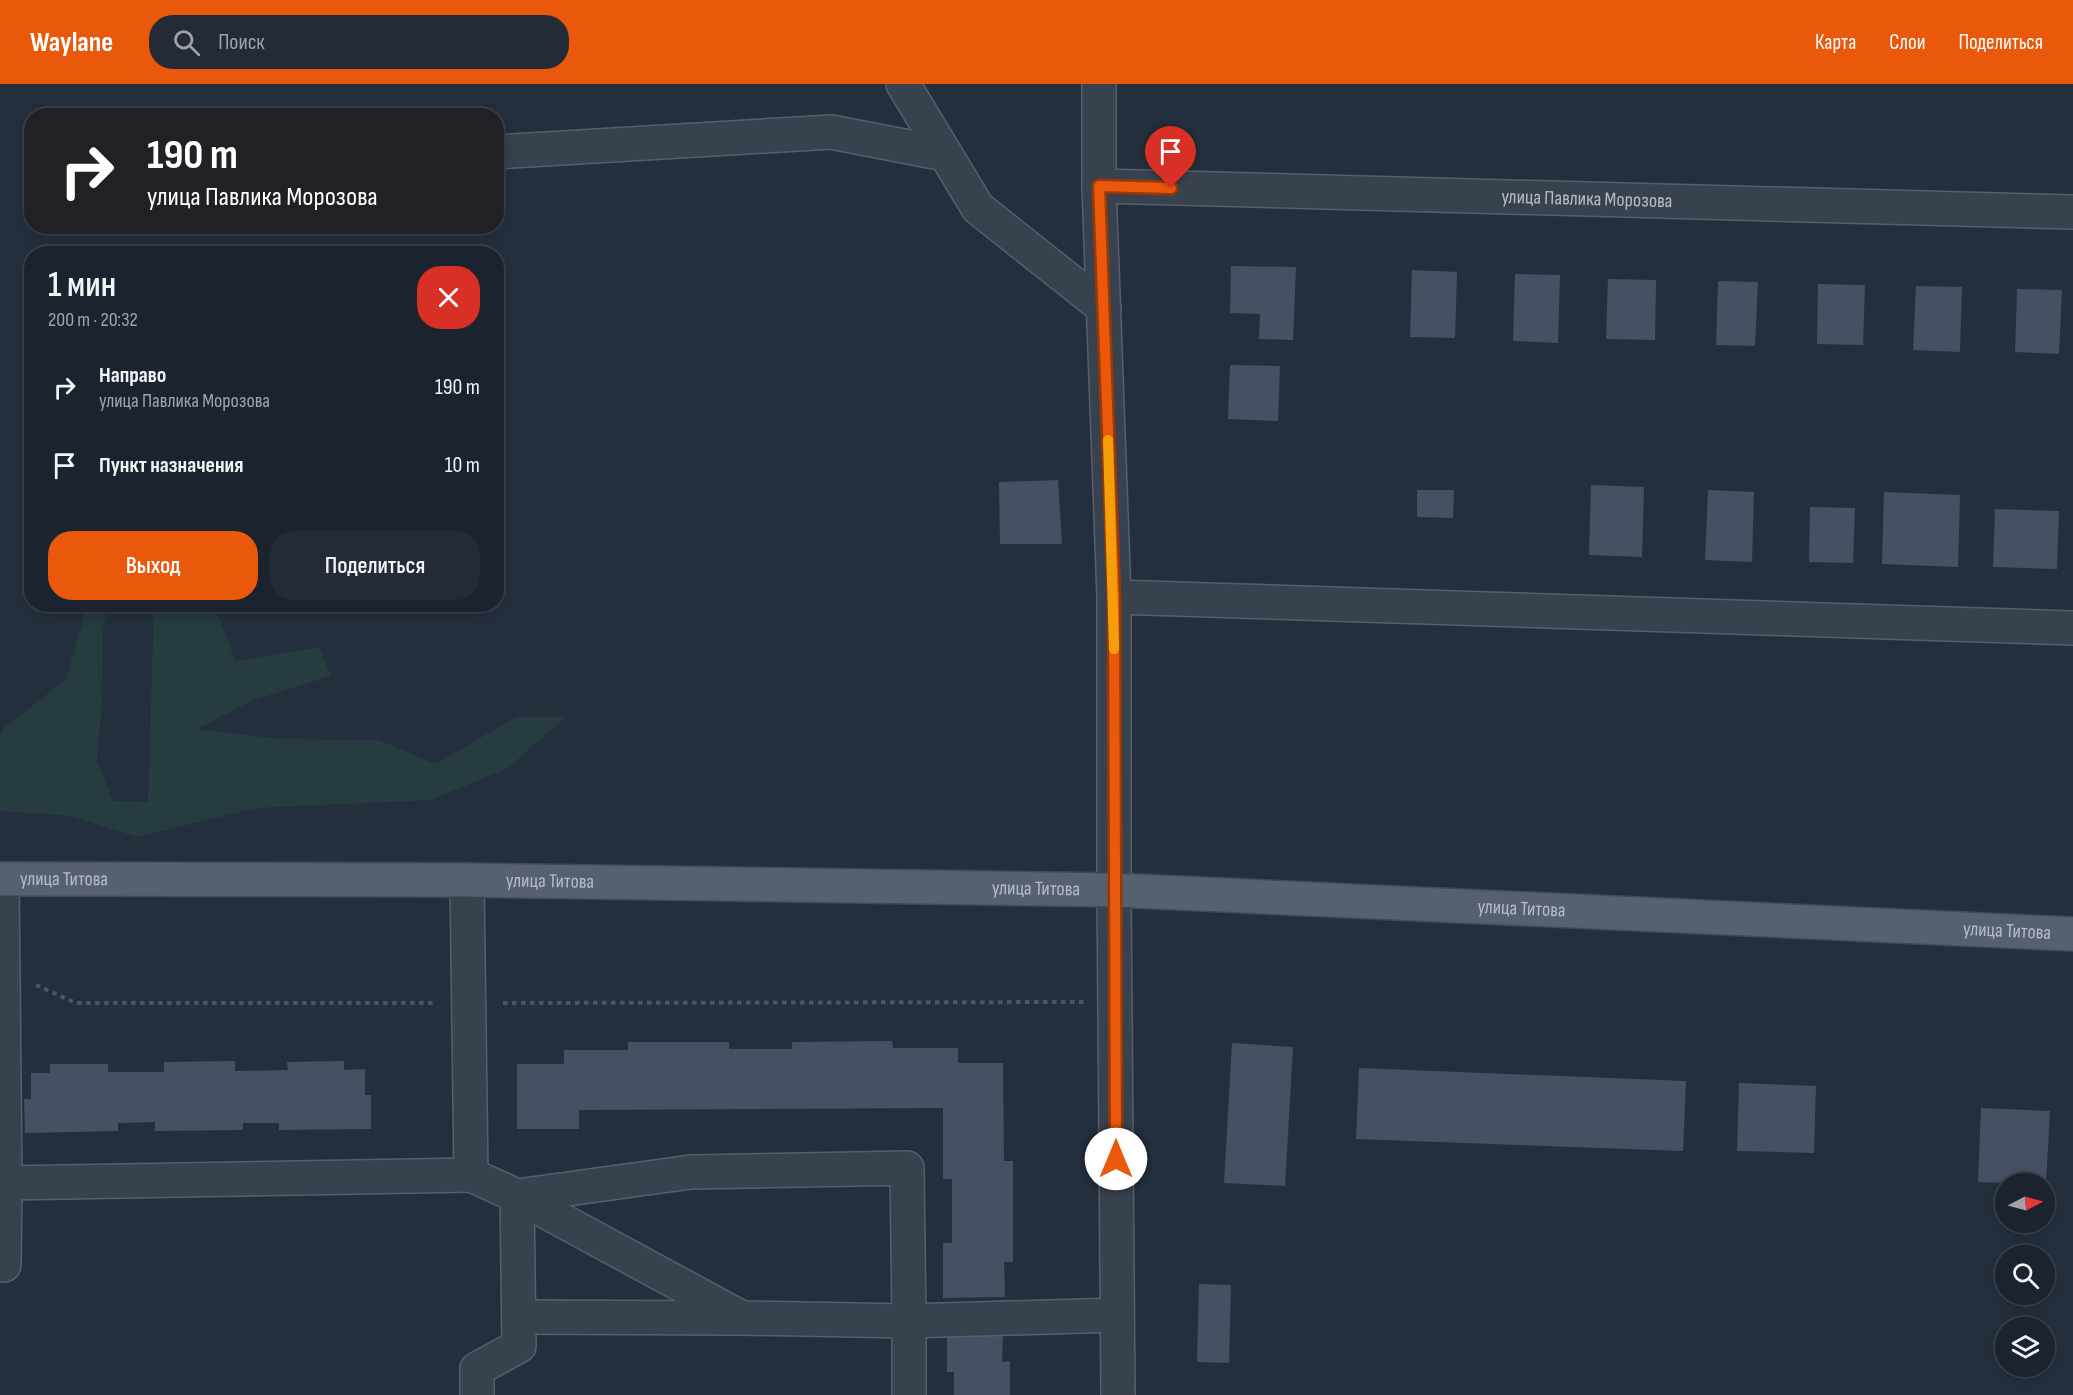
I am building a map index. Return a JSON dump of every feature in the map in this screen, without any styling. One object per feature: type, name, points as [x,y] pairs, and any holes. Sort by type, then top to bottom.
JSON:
[{"type":"main road","name":"улица Титова","points":[[1,879],[467,880],[1114,890],[2073,934]]},
{"type":"street","points":[[903,84],[978,208],[1104,308]]},
{"type":"street","points":[[1099,84],[1099,186],[1114,597],[1118,1395]]},
{"type":"street","points":[[504,152],[831,132],[945,154]]},
{"type":"street","name":"улица Павлика Морозова","points":[[1099,186],[2073,212]]},
{"type":"street","points":[[1114,597],[2073,628]]},
{"type":"street","points":[[0,1265],[4,1265],[5,1183],[1,879]]},
{"type":"street","points":[[467,880],[471,1175]]},
{"type":"street","points":[[517,1196],[691,1172],[907,1168],[909,1395]]},
{"type":"street","points":[[5,1183],[471,1175],[517,1196],[742,1318]]},
{"type":"street","points":[[477,1395],[477,1369],[519,1346],[517,1196]]},
{"type":"street","points":[[519,1317],[909,1321],[1117,1315]]},
{"type":"path","points":[[3,979],[33,983],[76,1003],[1115,1002]]},
{"type":"green space","points":[[85,612],[107,612],[103,631],[102,703],[97,761],[113,801],[148,802],[154,612],[210,612],[220,618],[235,661],[319,647],[331,676],[253,700],[197,729],[279,739],[378,740],[436,764],[516,717],[566,717],[508,768],[431,800],[256,808],[138,837],[70,816],[0,811],[0,736],[3,729],[66,679]]},
{"type":"building","points":[[1231,266],[1296,267],[1293,340],[1259,339],[1260,314],[1230,313]]},
{"type":"building","points":[[1412,270],[1457,272],[1455,338],[1410,337]]},
{"type":"building","points":[[1515,274],[1560,275],[1558,343],[1513,341]]},
{"type":"building","points":[[1608,279],[1656,280],[1655,340],[1606,339]]},
{"type":"building","points":[[1718,281],[1758,282],[1755,346],[1716,345]]},
{"type":"building","points":[[1818,284],[1865,285],[1863,345],[1817,344]]},
{"type":"building","points":[[1916,286],[1962,287],[1960,352],[1913,350]]},
{"type":"building","points":[[2017,289],[2062,290],[2059,354],[2015,352]]},
{"type":"building","points":[[1230,365],[1280,366],[1278,421],[1228,419]]},
{"type":"building","points":[[1058,480],[1062,544],[1000,544],[999,482]]},
{"type":"building","points":[[1591,485],[1644,487],[1642,557],[1589,555]]},
{"type":"building","points":[[1417,490],[1454,490],[1453,518],[1417,517]]},
{"type":"building","points":[[1708,490],[1754,492],[1752,562],[1705,560]]},
{"type":"building","points":[[1884,492],[1960,495],[1958,567],[1882,564]]},
{"type":"building","points":[[1810,507],[1855,508],[1853,563],[1809,562]]},
{"type":"building","points":[[1995,509],[2059,511],[2057,569],[1993,567]]},
{"type":"building","points":[[892,1041],[893,1048],[958,1048],[958,1063],[1003,1063],[1004,1161],[1013,1161],[1013,1262],[1004,1262],[1005,1297],[943,1298],[943,1243],[952,1243],[952,1179],[943,1179],[943,1108],[579,1110],[579,1129],[517,1129],[517,1064],[564,1064],[564,1050],[628,1050],[628,1042],[729,1042],[729,1049],[792,1049],[792,1042]]},
{"type":"building","points":[[1232,1043],[1293,1047],[1285,1186],[1224,1183]]},
{"type":"building","points":[[235,1061],[235,1071],[288,1070],[287,1062],[344,1061],[344,1070],[365,1069],[365,1095],[371,1095],[371,1129],[279,1130],[279,1123],[243,1123],[243,1130],[155,1131],[155,1122],[118,1123],[118,1131],[25,1133],[24,1099],[31,1099],[31,1073],[50,1073],[50,1064],[108,1064],[108,1072],[164,1072],[164,1062]]},
{"type":"building","points":[[1359,1068],[1686,1081],[1683,1151],[1356,1139]]},
{"type":"building","points":[[1739,1083],[1816,1086],[1814,1153],[1737,1151]]},
{"type":"building","points":[[1981,1108],[2050,1111],[2047,1173],[1995,1173],[1995,1182],[1978,1182]]},
{"type":"building","points":[[1199,1284],[1231,1285],[1229,1363],[1197,1362]]},
{"type":"building","points":[[947,1329],[1003,1330],[1002,1362],[1010,1361],[1010,1395],[954,1395],[954,1372],[947,1372]]},
{"type":"slow traffic","points":[[1108,440],[1114,649]]},
{"type":"route","points":[[1116,1159],[1114,597],[1099,186],[1171,188]]}]
